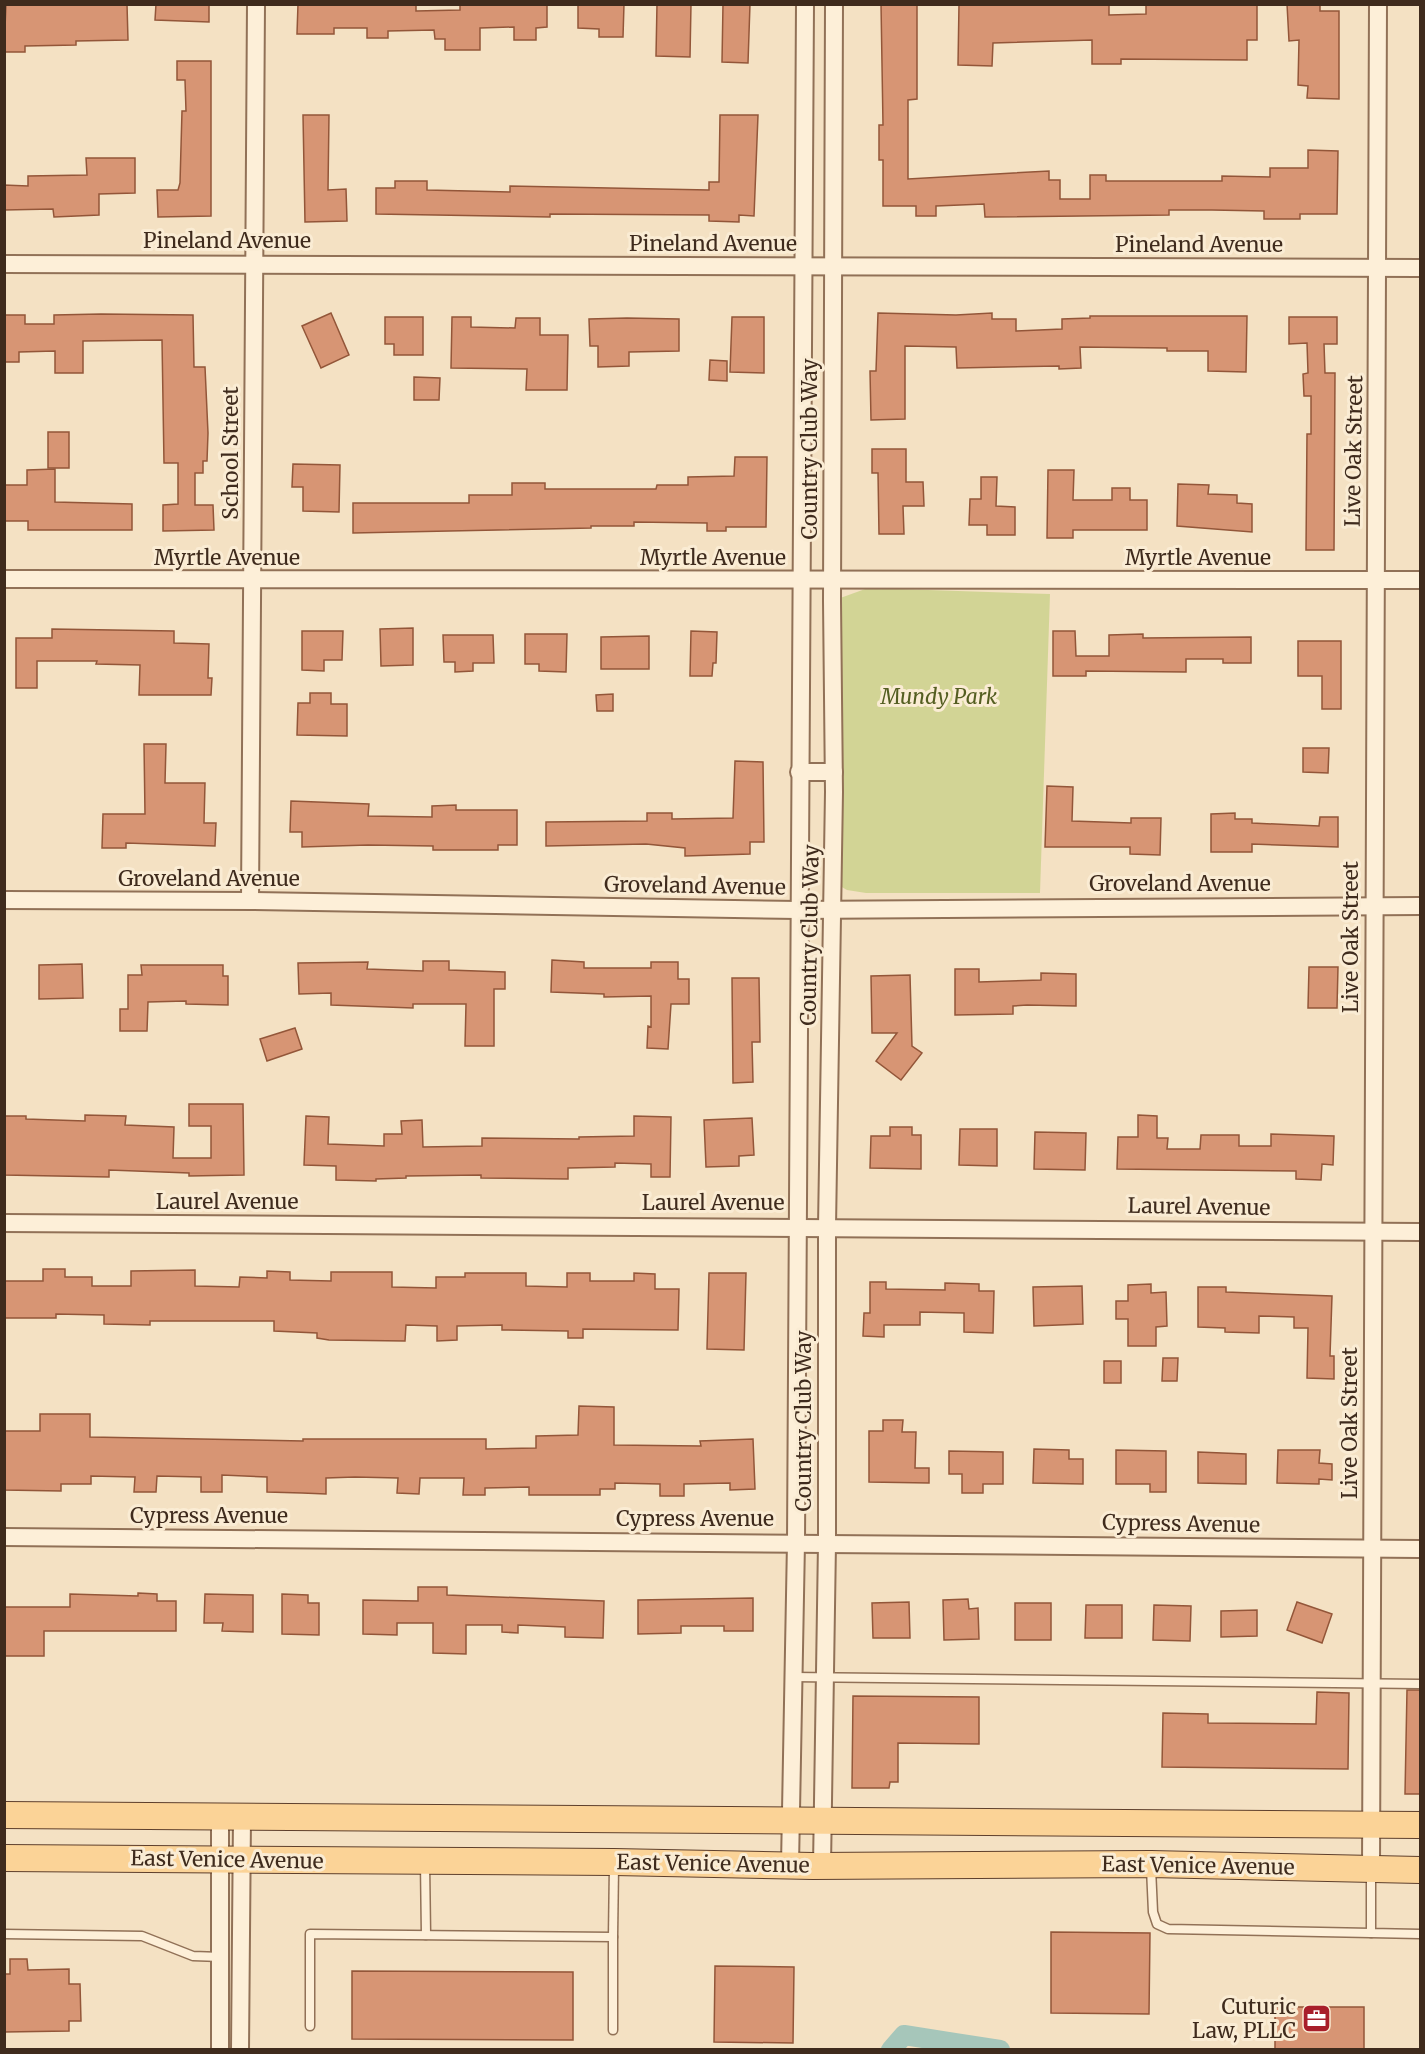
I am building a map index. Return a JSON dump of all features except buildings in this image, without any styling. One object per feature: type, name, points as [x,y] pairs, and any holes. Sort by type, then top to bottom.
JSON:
[{"type":"main road","name":"East Venice Avenue","points":[[4,1815],[1420,1825]]},
{"type":"main road","name":"East Venice Avenue","points":[[4,1858],[614,1862],[822,1866],[1151,1864],[1420,1870]]},
{"type":"street","name":"School Street","points":[[250,901],[256,4]]},
{"type":"street","name":"Country Club Way","points":[[790,1865],[796,1542],[805,4]]},
{"type":"street","name":"Country Club Way","points":[[822,1866],[827,1543],[827,1227],[834,772],[832,580],[834,4]]},
{"type":"street","name":"Live Oak Street","points":[[1371,1870],[1375,580],[1379,268],[1378,4]]},
{"type":"street","name":"Pineland Avenue","points":[[4,264],[1420,268]]},
{"type":"street","name":"Myrtle Avenue","points":[[4,579],[253,581],[1420,580]]},
{"type":"street","points":[[799,772],[834,772]]},
{"type":"street","name":"Groveland Avenue","points":[[4,900],[250,901],[798,910],[1420,906]]},
{"type":"street","name":"Laurel Avenue","points":[[4,1223],[798,1226],[1420,1232]]},
{"type":"street","name":"Cypress Avenue","points":[[4,1537],[1420,1548]]},
{"type":"street","points":[[231,1817],[240,2049]]},
{"type":"street","points":[[220,2049],[221,1957],[231,1860]]},
{"type":"lane","points":[[792,1677],[1420,1684]]},
{"type":"lane","points":[[425,1861],[426,1935]]},
{"type":"lane","points":[[614,1862],[614,2030]]},
{"type":"lane","points":[[1151,1864],[1153,1912],[1157,1924],[1168,1929],[1420,1934]]},
{"type":"lane","points":[[1371,1870],[1371,1933]]},
{"type":"lane","points":[[4,1934],[142,1936],[193,1956],[221,1957]]},
{"type":"lane","points":[[310,2026],[310,1934],[614,1937]]},
{"type":"green space","name":"Mundy Park","points":[[868,588],[1050,594],[1040,893],[866,893],[847,890],[833,882],[832,601]]},
{"type":"waterway","points":[[891,2050],[904,2035],[1000,2050]]},
{"type":"place","name":"Cuturic Law, PLLC","points":[[1317,2019]]}]
